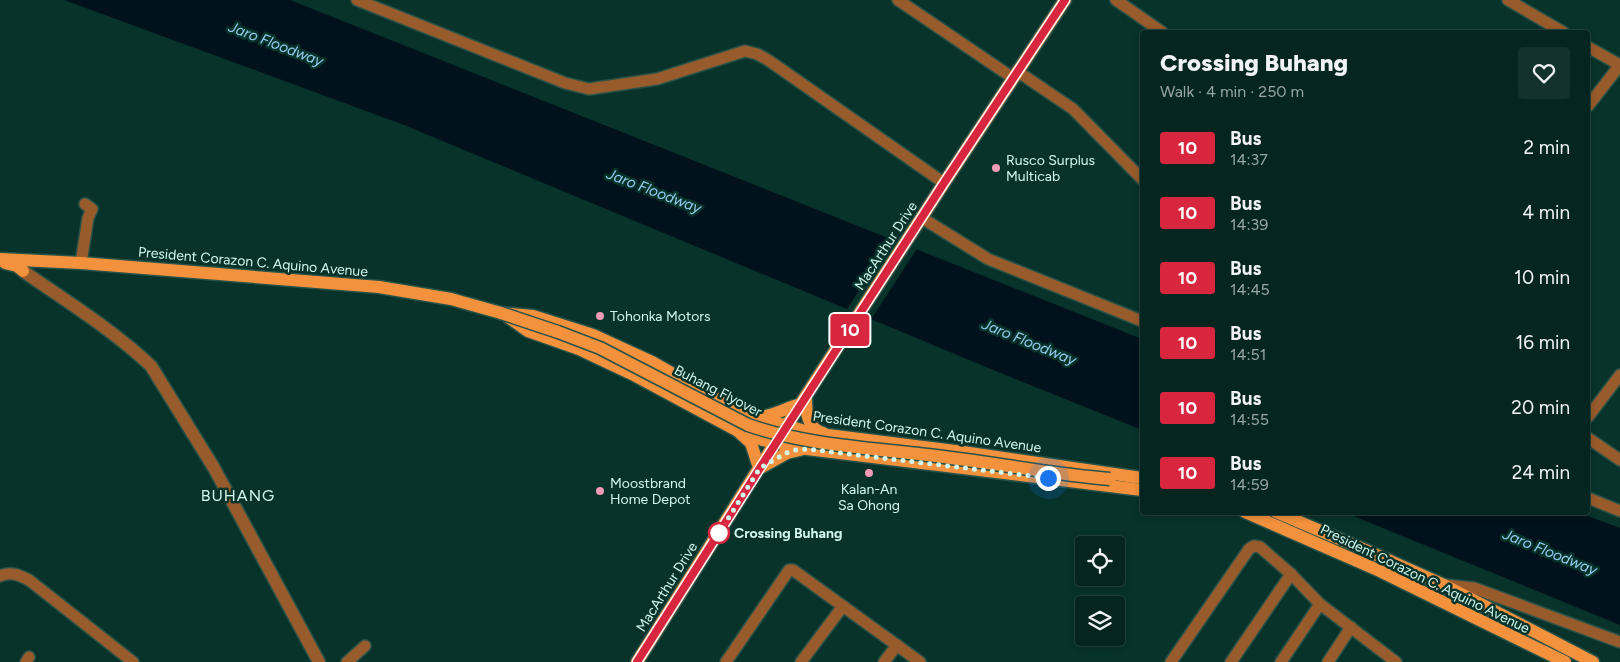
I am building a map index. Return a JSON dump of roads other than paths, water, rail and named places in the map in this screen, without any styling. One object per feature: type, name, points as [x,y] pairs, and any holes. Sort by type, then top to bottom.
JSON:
[{"type":"main road","name":"MacArthur Drive","points":[[637,662],[944,183],[1065,0]]},
{"type":"main road","name":"President Corazon C. Aquino Avenue","points":[[0,260],[81,263],[379,287],[451,299],[501,313],[533,316],[593,335],[652,362],[740,412],[812,433],[963,452],[1138,483]]},
{"type":"main road","points":[[0,260],[17,266],[23,271]]},
{"type":"main road","name":"President Corazon C. Aquino Avenue","points":[[501,313],[528,331],[579,349],[738,431],[776,443],[807,449],[1138,483]]},
{"type":"main road","name":"Buhang Flyover","points":[[501,313],[600,348],[748,425],[772,433],[813,441],[1138,483]]},
{"type":"main road","points":[[756,417],[771,416],[804,401],[806,416],[811,424],[817,431],[830,435]]},
{"type":"main road","points":[[738,431],[751,443],[760,468],[786,453],[807,449]]},
{"type":"main road","name":"President Corazon C. Aquino Avenue","points":[[1252,515],[1415,588],[1565,662]]},
{"type":"main road","name":"President Corazon C. Aquino Avenue","points":[[1283,515],[1444,585],[1512,622],[1548,638],[1593,662]]},
{"type":"main road","points":[[1415,588],[1412,583],[1413,578],[1422,576]]},
{"type":"main road","points":[[1506,634],[1512,634],[1516,631],[1516,625],[1512,622]]},
{"type":"main road","points":[[1540,651],[1538,641],[1548,638]]},
{"type":"street","points":[[357,0],[565,83],[589,89],[657,79],[745,51],[757,54],[944,183]]},
{"type":"street","points":[[898,0],[1015,74],[1073,108],[1140,177]]},
{"type":"street","points":[[1116,0],[1159,30]]},
{"type":"street","points":[[1508,0],[1560,30]]},
{"type":"street","points":[[1590,48],[1620,65],[1590,103]]},
{"type":"street","points":[[1134,170],[1140,163]]},
{"type":"street","points":[[81,263],[88,218],[92,209],[85,204]]},
{"type":"street","points":[[921,220],[988,259],[1140,319]]},
{"type":"street","points":[[23,271],[93,320],[151,366],[214,468],[319,662]]},
{"type":"street","points":[[1590,414],[1620,376]]},
{"type":"street","points":[[1590,439],[1620,460]]},
{"type":"street","points":[[1590,499],[1620,511]]},
{"type":"street","points":[[1171,662],[1249,548],[1254,546],[1260,547],[1291,574],[1320,604],[1352,627],[1381,657],[1396,662]]},
{"type":"street","points":[[726,662],[789,570],[797,572],[920,662]]},
{"type":"street","points":[[0,576],[17,574],[29,580],[133,662]]},
{"type":"street","points":[[1230,662],[1291,574]]},
{"type":"street","points":[[1444,585],[1474,588],[1620,642]]},
{"type":"street","points":[[1281,662],[1320,604]]},
{"type":"street","points":[[801,662],[843,606]]},
{"type":"street","points":[[1328,662],[1352,627]]},
{"type":"street","points":[[884,662],[896,645]]},
{"type":"street","points":[[347,662],[365,646]]},
{"type":"water","name":"Jaro Floodway","points":[[64,0],[290,0],[1140,338],[1140,429],[998,372],[404,125]]},
{"type":"water","name":"Jaro Floodway","points":[[1351,515],[1585,515],[1620,528],[1620,625]]},
{"type":"place","name":"Rusco Surplus Multicab","points":[[996,168]]},
{"type":"place","name":"Tohonka Motors","points":[[600,316]]},
{"type":"place","name":"Kalan-An Sa Ohong","points":[[869,473]]},
{"type":"place","name":"Moostbrand Home Depot","points":[[600,491]]},
{"type":"place","name":"Crossing Buhang","points":[[719,533]]},
{"type":"district","name":"BUHANG","points":[[238,495]]}]
